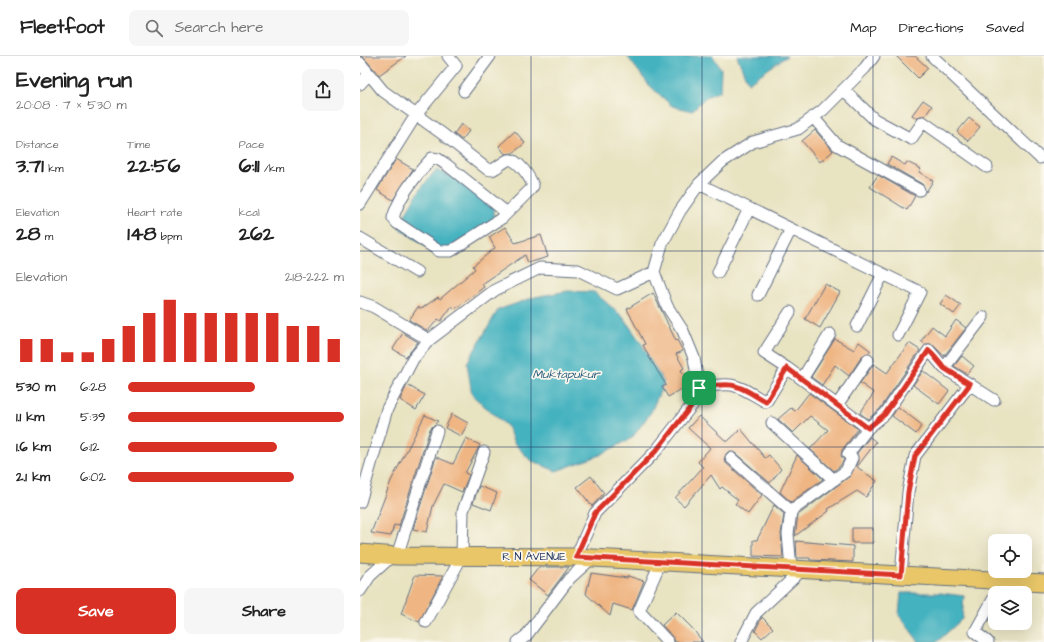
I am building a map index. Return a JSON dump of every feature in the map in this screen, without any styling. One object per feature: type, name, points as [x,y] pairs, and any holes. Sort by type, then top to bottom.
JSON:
[{"type":"main road","name":"R N AVENUE","points":[[360,553],[395,556],[584,557],[901,575],[992,586]]},
{"type":"main road","name":"R N AVENUE","points":[[1011,586],[1044,583]]},
{"type":"street","points":[[360,204],[416,115],[456,66],[448,56]]},
{"type":"street","points":[[464,92],[490,56]]},
{"type":"street","points":[[518,642],[526,636],[584,557],[595,513],[656,451],[696,400],[699,388],[694,358],[683,332],[667,306],[654,272],[662,244],[680,211],[699,184],[722,162],[753,142],[798,128],[814,117],[844,90],[874,56]]},
{"type":"street","points":[[932,56],[1040,158]]},
{"type":"street","points":[[360,63],[383,91],[487,169],[492,170],[508,160],[512,160],[519,164],[532,180],[533,186],[507,213],[451,251],[439,251],[396,223],[393,218],[405,193],[432,158],[438,159],[447,165],[507,213]]},
{"type":"street","points":[[360,84],[369,74]]},
{"type":"street","points":[[844,90],[874,119],[912,139],[923,122],[987,167]]},
{"type":"street","points":[[814,117],[837,145],[919,190]]},
{"type":"street","points":[[699,184],[920,292],[898,335]]},
{"type":"street","points":[[718,272],[749,209]]},
{"type":"street","points":[[758,295],[791,229]]},
{"type":"street","points":[[360,238],[417,272]]},
{"type":"street","points":[[360,502],[387,409],[413,359],[429,340],[495,290],[540,268],[578,270],[617,289],[654,272]]},
{"type":"street","points":[[857,326],[882,274]]},
{"type":"street","points":[[360,302],[374,307],[429,340]]},
{"type":"street","points":[[790,312],[764,353],[787,368],[868,428]]},
{"type":"street","points":[[944,368],[983,316]]},
{"type":"street","points":[[802,379],[830,334]]},
{"type":"street","points":[[741,642],[756,613],[797,569],[788,534],[791,512],[846,471],[852,458],[848,454],[868,428],[885,414],[929,350],[944,368],[994,400]]},
{"type":"street","points":[[837,405],[868,360]]},
{"type":"street","points":[[699,388],[723,384],[738,385],[766,402],[787,368]]},
{"type":"street","points":[[901,575],[908,492],[915,456],[970,384]]},
{"type":"street","points":[[772,423],[834,480]]},
{"type":"street","points":[[360,591],[370,576],[395,556],[437,431]]},
{"type":"street","points":[[426,622],[462,556],[463,511],[484,452]]},
{"type":"street","points":[[731,458],[791,512]]},
{"type":"street","points":[[661,562],[639,611],[668,642]]},
{"type":"street","points":[[988,609],[975,632],[988,642]]},
{"type":"water","points":[[627,56],[713,56],[721,69],[720,91],[706,97],[692,111],[672,106],[649,85]]},
{"type":"water","points":[[737,56],[787,56],[748,83]]},
{"type":"water","points":[[436,170],[457,179],[494,207],[494,222],[438,254],[399,228],[406,212]]},
{"type":"water","name":"Muktapukur","points":[[568,291],[594,292],[623,317],[646,350],[664,382],[651,412],[632,438],[598,456],[556,471],[530,460],[514,443],[507,426],[472,395],[467,363],[498,310],[535,297]]},
{"type":"water","points":[[901,593],[940,593],[964,596],[962,619],[937,642],[919,642],[899,615]]},
{"type":"building","points":[[360,56],[406,56],[379,75],[365,59]]},
{"type":"building","points":[[896,56],[915,56],[928,68],[918,78]]},
{"type":"building","points":[[923,100],[932,106],[925,116],[920,116],[917,119],[912,115]]},
{"type":"building","points":[[969,118],[980,127],[968,141],[957,132]]},
{"type":"building","points":[[461,124],[469,131],[462,140],[454,134]]},
{"type":"building","points":[[815,130],[833,151],[820,162],[802,141]]},
{"type":"building","points":[[515,131],[525,143],[513,153],[505,154],[499,146]]},
{"type":"building","points":[[891,157],[905,165],[907,162],[921,169],[919,172],[933,181],[926,192],[922,184],[887,164]]},
{"type":"building","points":[[396,159],[413,169],[393,200],[377,190]]},
{"type":"building","points":[[878,175],[915,196],[907,210],[870,187]]},
{"type":"building","points":[[505,227],[515,243],[541,235],[548,257],[528,263],[525,255],[482,284],[484,287],[455,309],[452,306],[441,321],[438,319],[428,331],[409,320],[418,307],[421,309],[438,297],[440,299],[475,269],[473,266],[495,248],[489,237]]},
{"type":"building","points":[[825,284],[840,292],[820,328],[805,319]]},
{"type":"building","points":[[653,293],[676,341],[677,340],[683,351],[676,354],[684,368],[681,370],[689,385],[668,397],[662,387],[666,385],[649,357],[643,345],[645,344],[627,309]]},
{"type":"building","points":[[946,295],[961,305],[954,314],[940,304]]},
{"type":"building","points":[[956,320],[966,328],[944,356],[932,344],[925,344],[921,341],[932,326],[945,336]]},
{"type":"building","points":[[403,333],[418,342],[406,357],[393,349]]},
{"type":"building","points":[[835,339],[854,350],[859,342],[871,351],[862,356],[849,376],[835,365],[822,385],[811,377]]},
{"type":"building","points":[[909,343],[920,350],[880,409],[868,419],[860,413],[874,393],[860,383],[874,364],[887,373]]},
{"type":"building","points":[[962,356],[974,366],[967,374],[954,366]]},
{"type":"building","points":[[923,371],[949,391],[939,404],[913,385]]},
{"type":"building","points":[[407,385],[425,395],[416,410],[400,400]]},
{"type":"building","points":[[809,393],[858,429],[842,450],[841,456],[844,460],[834,471],[810,449],[828,430],[810,416],[793,433],[778,419],[791,408],[795,411]]},
{"type":"building","points":[[898,407],[922,425],[916,434],[892,416]]},
{"type":"building","points":[[452,414],[468,423],[461,436],[445,428]]},
{"type":"building","points":[[425,415],[438,421],[430,429],[399,526],[394,525],[391,536],[371,533],[391,481]]},
{"type":"building","points":[[699,416],[727,442],[741,429],[765,458],[769,455],[781,469],[770,483],[735,453],[729,451],[726,454],[724,460],[726,463],[762,495],[748,514],[735,504],[738,500],[722,487],[720,489],[711,475],[684,506],[675,498],[703,467],[698,462],[710,448],[688,428]]},
{"type":"building","points":[[870,437],[876,442],[857,467],[877,481],[866,497],[857,491],[828,509],[829,511],[795,536],[798,515],[850,476],[858,461],[857,453]]},
{"type":"building","points":[[466,438],[480,445],[465,473],[469,475],[462,492],[444,484],[433,506],[427,532],[413,529],[436,457],[453,464]]},
{"type":"building","points":[[797,455],[823,479],[791,502],[780,492]]},
{"type":"building","points":[[591,476],[604,493],[592,506],[577,487]]},
{"type":"building","points":[[479,486],[497,493],[491,510],[473,503]]},
{"type":"building","points":[[774,505],[784,514],[781,534],[783,557],[753,556],[753,540],[757,540]]},
{"type":"building","points":[[852,528],[873,528],[873,543],[852,543]]},
{"type":"building","points":[[796,541],[853,546],[853,562],[797,558]]},
{"type":"building","points":[[539,567],[569,567],[548,595],[529,580]]},
{"type":"building","points":[[591,573],[627,578],[628,576],[644,581],[632,610],[613,604],[610,616],[586,594]]},
{"type":"building","points":[[415,575],[443,576],[419,622],[401,614]]},
{"type":"building","points":[[676,612],[703,642],[675,642],[673,637],[662,625]]},
{"type":"building","points":[[762,617],[773,628],[762,638],[755,631]]},
{"type":"route","points":[[929,350],[944,368],[970,384],[915,456],[908,492],[901,575],[576,557],[595,513],[656,451],[696,400],[699,388],[723,384],[738,385],[766,402],[787,368],[868,428],[885,414],[929,350]]}]
